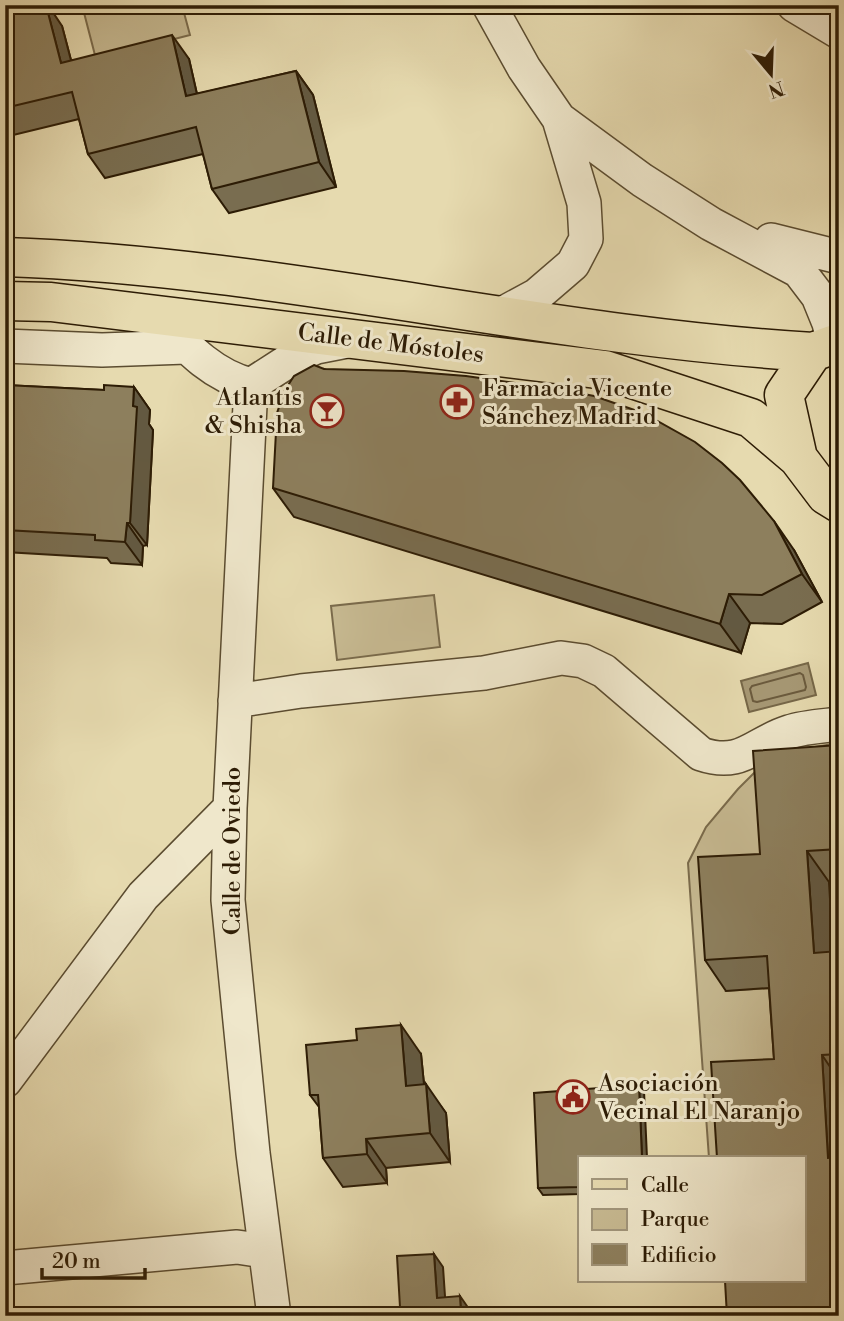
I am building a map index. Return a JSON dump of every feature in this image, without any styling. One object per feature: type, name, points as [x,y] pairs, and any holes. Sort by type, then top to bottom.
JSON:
[{"type":"main road","name":"Calle de Móstoles","points":[[5,257],[255,278],[733,347],[829,346]]},
{"type":"main road","name":"Calle de Móstoles","points":[[5,301],[51,302],[605,370],[751,418],[798,458]]},
{"type":"main road","points":[[829,346],[784,395],[798,458],[827,495],[839,503]]},
{"type":"street","points":[[489,5],[524,68],[559,119],[584,203],[586,239],[573,264],[537,295],[500,315]]},
{"type":"street","points":[[794,5],[839,32]]},
{"type":"street","points":[[559,119],[642,180],[711,224],[799,271],[818,296],[829,323],[829,346]]},
{"type":"street","points":[[711,224],[839,257]]},
{"type":"street","points":[[155,314],[198,358],[233,380],[251,385],[296,356],[316,347],[355,339]]},
{"type":"street","points":[[5,346],[102,350],[187,347]]},
{"type":"street","name":"Calle de Oviedo","points":[[251,385],[230,808],[228,900],[274,1316]]},
{"type":"street","points":[[235,701],[301,691],[484,673],[561,658],[583,661],[604,671],[701,754],[719,760],[738,757],[790,731],[839,724]]},
{"type":"street","points":[[5,1082],[143,896],[230,808]]},
{"type":"street","points":[[5,1268],[237,1247],[265,1251]]},
{"type":"green space","points":[[82,5],[198,5],[183,9],[190,35],[96,59]]},
{"type":"green space","points":[[434,595],[440,647],[337,660],[331,606]]},
{"type":"green space","points":[[839,743],[839,777],[726,991],[788,987],[801,1089],[739,1156],[709,1156],[688,863],[706,827],[738,789],[769,758]]},
{"type":"water","points":[[808,663],[816,695],[749,712],[741,681]]},
{"type":"building","points":[[29,5],[46,5],[61,63],[172,35],[186,96],[296,71],[319,162],[212,189],[196,127],[88,154],[72,92],[5,108],[5,11]]},
{"type":"building","points":[[314,365],[324,369],[466,376],[558,389],[594,396],[643,413],[695,442],[740,480],[774,521],[802,574],[762,595],[729,594],[720,624],[273,488],[277,413],[285,390],[294,376]]},
{"type":"building","points":[[5,385],[104,390],[104,385],[134,387],[133,406],[137,407],[130,523],[127,523],[125,542],[95,540],[95,535],[5,530]]},
{"type":"building","points":[[839,745],[839,849],[807,851],[814,953],[839,951],[839,1054],[822,1055],[828,1158],[839,1157],[839,1260],[834,1260],[838,1316],[727,1316],[725,1282],[806,1282],[806,1156],[717,1156],[711,1062],[774,1059],[767,956],[705,960],[698,857],[760,854],[753,751]]},
{"type":"building","points":[[401,1025],[406,1086],[426,1084],[430,1133],[366,1139],[367,1154],[323,1158],[318,1095],[310,1095],[306,1045],[357,1040],[356,1029]]},
{"type":"building","points":[[639,1085],[642,1156],[578,1156],[578,1187],[538,1188],[534,1093]]},
{"type":"building","points":[[434,1254],[437,1298],[460,1296],[461,1313],[495,1311],[495,1316],[350,1316],[349,1310],[400,1307],[397,1256]]},
{"type":"place","name":"Farmacia Vicente Sánchez Madrid","points":[[457,402]]},
{"type":"place","name":"Atlantis & Shisha","points":[[327,411]]},
{"type":"place","name":"Asociación Vecinal El Naranjo","points":[[573,1097]]}]
